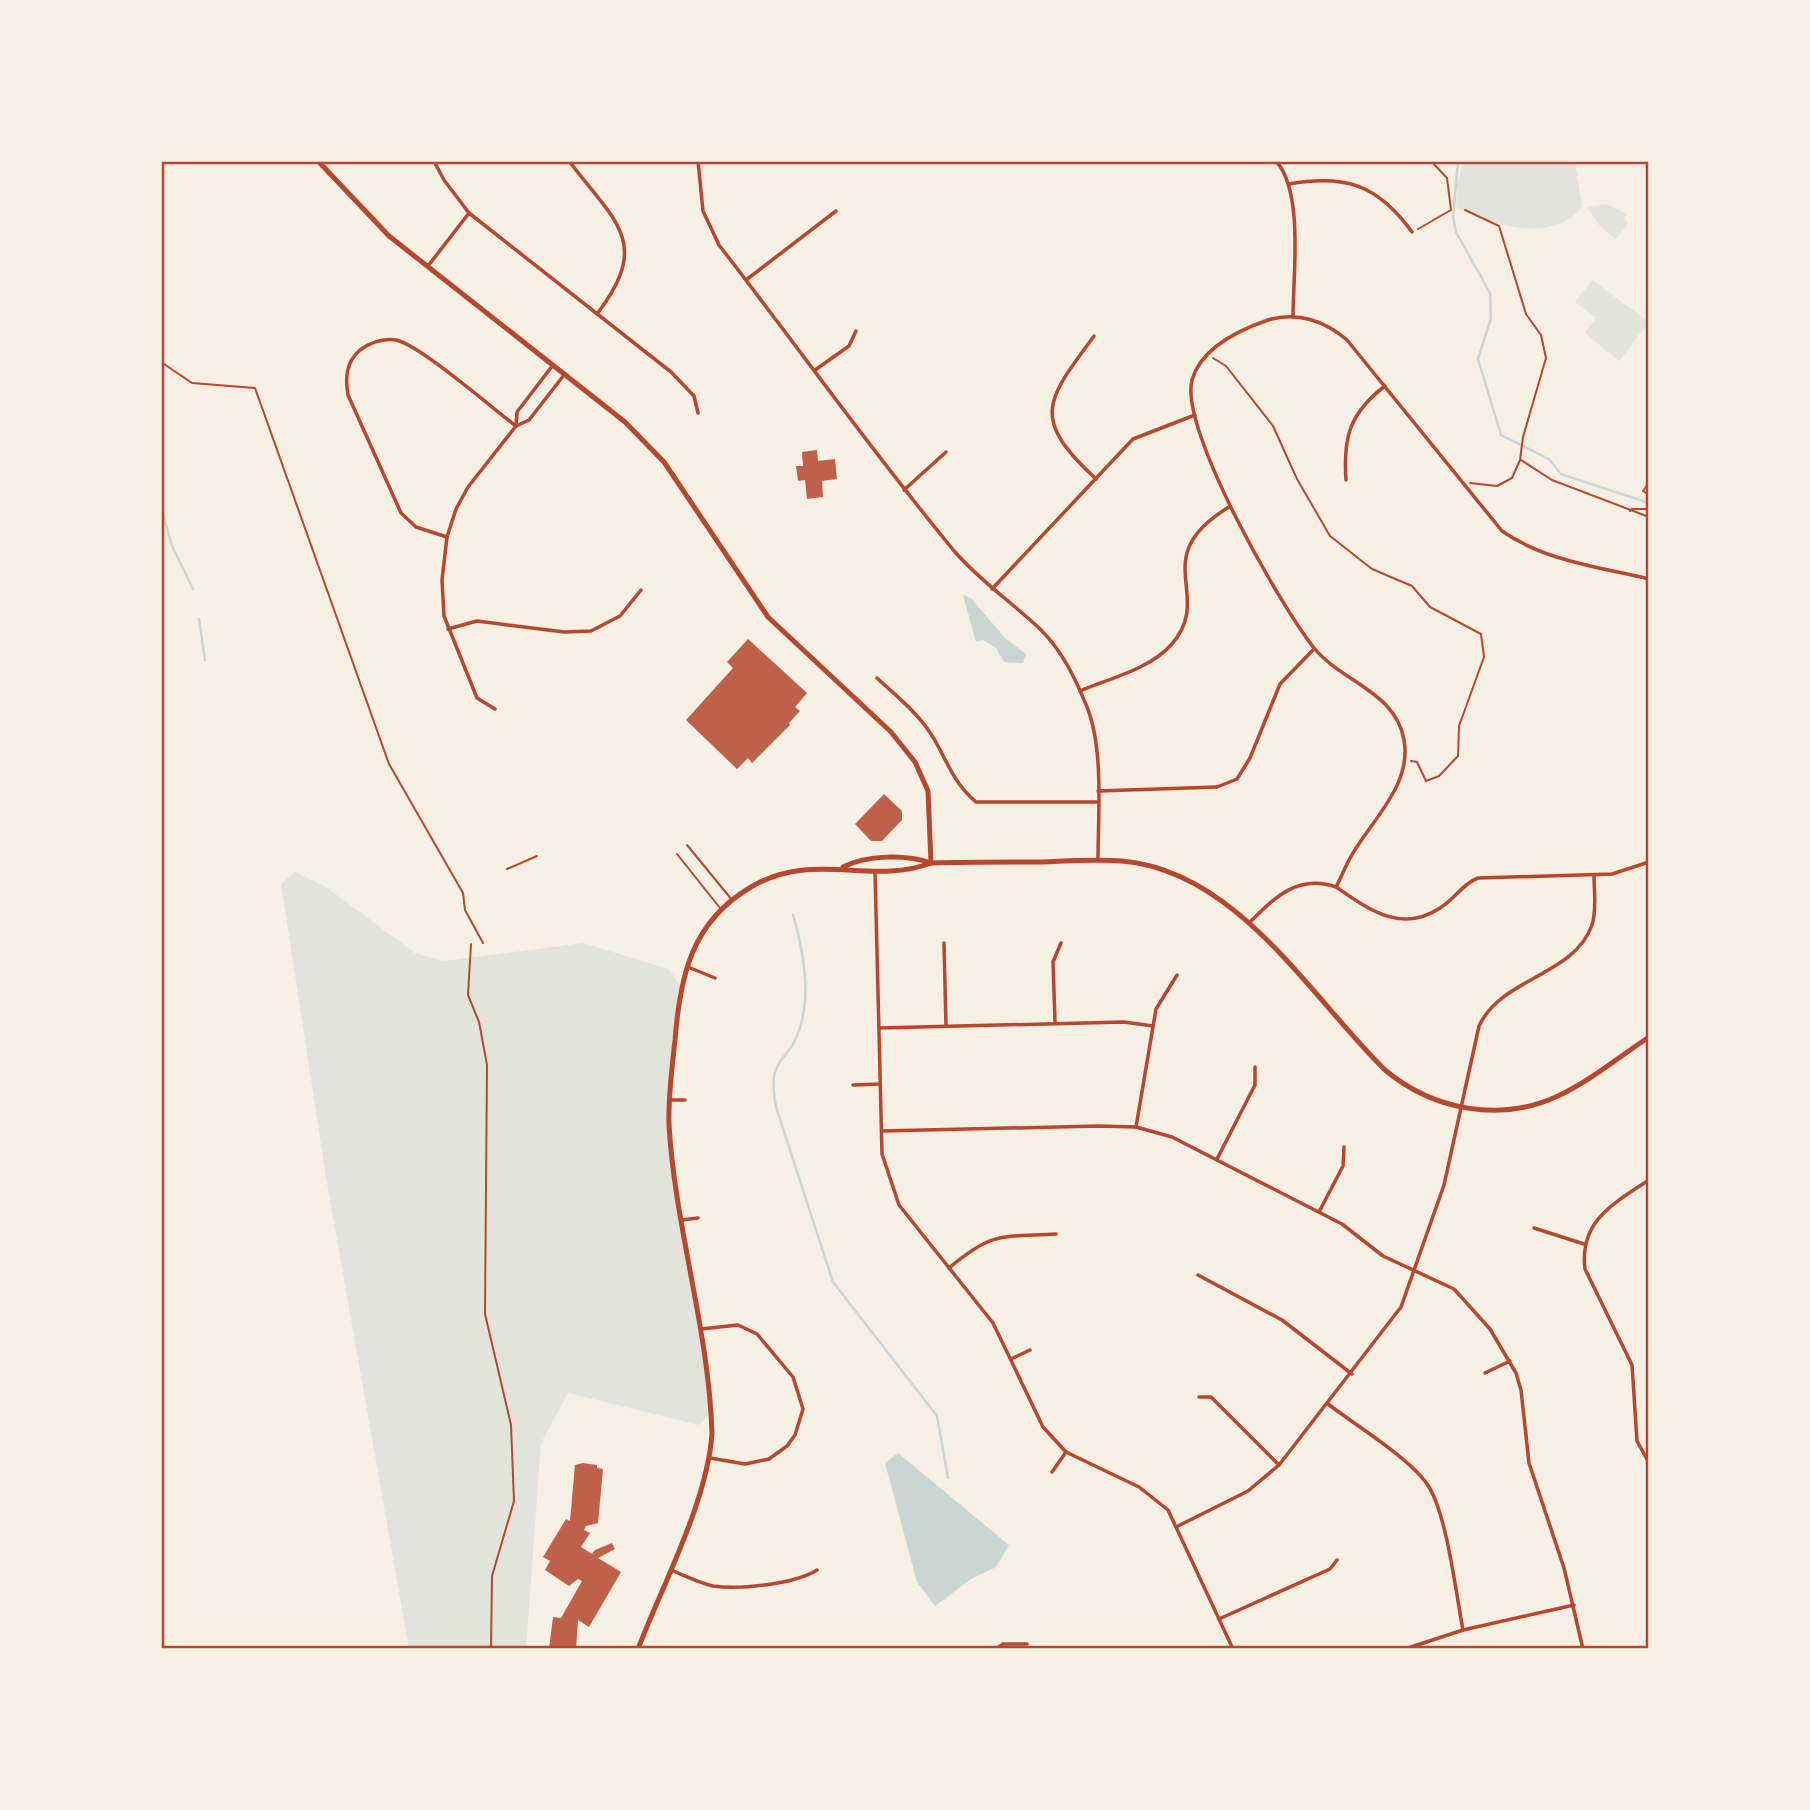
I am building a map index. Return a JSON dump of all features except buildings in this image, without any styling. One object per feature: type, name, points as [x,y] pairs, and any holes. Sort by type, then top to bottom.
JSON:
[{"type":"main road","points":[[318,161],[389,236],[565,373],[647,442],[680,482],[768,617],[904,747],[928,792],[931,863]]},
{"type":"main road","points":[[842,867],[858,859],[919,859],[931,863]]},
{"type":"main road","points":[[638,1649],[699,1495],[710,1458],[711,1413],[670,1140],[669,1101],[677,1008],[685,966],[701,935],[732,900],[751,887],[786,873],[842,867],[875,871],[920,867],[931,863],[1098,860],[1145,864],[1185,877],[1220,897],[1249,923],[1385,1070],[1412,1090],[1461,1108],[1503,1110],[1544,1102],[1576,1086],[1649,1037]]},
{"type":"street","points":[[434,161],[444,180],[469,213],[671,372],[694,396],[698,413]]},
{"type":"street","points":[[569,161],[617,225],[625,248],[622,275],[617,288],[597,314]]},
{"type":"street","points":[[698,161],[702,211],[719,245],[904,490],[969,568],[1050,640],[1080,691],[1091,718],[1097,791],[1098,860]]},
{"type":"street","points":[[1276,161],[1289,184],[1293,201],[1293,317]]},
{"type":"street","points":[[1289,184],[1328,179],[1355,184],[1392,207],[1412,233]]},
{"type":"street","points":[[746,280],[836,211]]},
{"type":"street","points":[[427,268],[469,213]]},
{"type":"street","points":[[1336,887],[1352,855],[1399,781],[1405,761],[1401,727],[1386,704],[1314,649],[1229,507],[1195,415],[1191,383],[1206,354],[1258,325],[1293,317],[1318,321],[1339,333],[1502,531],[1524,545],[1547,554],[1649,579]]},
{"type":"street","points":[[816,370],[849,346],[856,331]]},
{"type":"street","points":[[1094,335],[1061,382],[1053,416],[1064,448],[1096,479]]},
{"type":"street","points":[[447,537],[416,527],[396,505],[348,395],[346,377],[352,359],[363,348],[379,340],[405,343],[516,426]]},
{"type":"street","points":[[516,426],[517,412],[553,365]]},
{"type":"street","points":[[495,709],[477,698],[448,629],[442,593],[447,537],[462,497],[516,426],[529,420],[565,373]]},
{"type":"street","points":[[1346,480],[1344,461],[1350,426],[1364,402],[1385,386]]},
{"type":"street","points":[[992,589],[1133,439],[1195,415]]},
{"type":"street","points":[[904,490],[935,466],[946,452]]},
{"type":"street","points":[[1080,691],[1149,662],[1171,645],[1179,634],[1187,610],[1184,573],[1190,541],[1205,522],[1229,507]]},
{"type":"street","points":[[448,629],[477,621],[564,632],[591,631],[620,616],[641,590]]},
{"type":"street","points":[[1097,791],[1217,787],[1237,779],[1250,758],[1280,684],[1314,649]]},
{"type":"street","points":[[877,678],[929,732],[959,787],[976,802],[1097,802]]},
{"type":"street","points":[[1249,923],[1275,898],[1294,886],[1316,882],[1336,887],[1366,909],[1402,919],[1416,918],[1441,908],[1468,882],[1478,877],[1594,876],[1629,871],[1649,862]]},
{"type":"street","points":[[875,871],[884,1166],[898,1205],[993,1323],[1043,1427],[1066,1452],[1148,1493],[1168,1510],[1178,1526],[1233,1649]]},
{"type":"street","points":[[1178,1526],[1248,1491],[1279,1465],[1352,1374],[1401,1307],[1444,1185],[1475,1039],[1484,1015],[1506,992],[1562,960],[1580,944],[1592,924],[1594,876]]},
{"type":"street","points":[[944,943],[946,1026]]},
{"type":"street","points":[[1055,1022],[1053,962],[1061,943]]},
{"type":"street","points":[[685,966],[716,978]]},
{"type":"street","points":[[1136,1128],[1160,998],[1177,975]]},
{"type":"street","points":[[879,1028],[1055,1022],[1124,1022],[1153,1026]]},
{"type":"street","points":[[1217,1159],[1255,1085],[1255,1067]]},
{"type":"street","points":[[853,1085],[880,1084]]},
{"type":"street","points":[[669,1101],[685,1100]]},
{"type":"street","points":[[882,1131],[1136,1128],[1172,1137],[1342,1224],[1383,1256],[1454,1289],[1490,1329],[1510,1361],[1521,1390],[1529,1463],[1574,1605],[1583,1649]]},
{"type":"street","points":[[1319,1212],[1343,1166],[1344,1146]]},
{"type":"street","points":[[1649,1180],[1598,1217],[1584,1244],[1585,1269],[1632,1365],[1637,1441],[1649,1463]]},
{"type":"street","points":[[682,1220],[698,1219]]},
{"type":"street","points":[[1534,1228],[1584,1244]]},
{"type":"street","points":[[949,1268],[981,1242],[993,1238],[1056,1234]]},
{"type":"street","points":[[1198,1275],[1282,1320],[1352,1374]]},
{"type":"street","points":[[699,1329],[738,1325],[757,1334],[793,1377],[803,1409],[795,1435],[769,1460],[745,1464],[710,1458]]},
{"type":"street","points":[[1011,1359],[1030,1350]]},
{"type":"street","points":[[1485,1373],[1510,1361]]},
{"type":"street","points":[[1199,1397],[1211,1397],[1279,1465]]},
{"type":"street","points":[[1328,1404],[1415,1470],[1429,1487],[1438,1508],[1463,1630]]},
{"type":"street","points":[[803,1409],[811,1409]]},
{"type":"street","points":[[1052,1472],[1066,1452]]},
{"type":"street","points":[[1219,1619],[1330,1569],[1337,1560]]},
{"type":"street","points":[[670,1569],[703,1583],[727,1587],[803,1579],[817,1570]]},
{"type":"street","points":[[1405,1649],[1463,1630],[1574,1605]]},
{"type":"street","points":[[996,1649],[1003,1644],[1027,1644]]},
{"type":"lane","points":[[687,845],[732,900]]},
{"type":"lane","points":[[677,854],[722,911]]},
{"type":"lane","points":[[507,869],[537,856]]},
{"type":"path","points":[[1412,233],[1451,210],[1447,178],[1431,161]]},
{"type":"path","points":[[1464,486],[1471,483],[1497,486],[1511,478],[1520,460],[1523,437],[1546,358],[1541,335],[1526,314],[1499,226],[1465,211]]},
{"type":"path","points":[[1206,354],[1226,366],[1273,426],[1297,479],[1330,536],[1372,569],[1412,586],[1430,607],[1481,635],[1484,657],[1459,726],[1458,756],[1439,776],[1426,781],[1416,762],[1405,761]]},
{"type":"path","points":[[161,362],[192,383],[255,388],[389,764],[463,892],[465,910],[483,943]]},
{"type":"path","points":[[1520,460],[1552,480],[1649,517]]},
{"type":"path","points":[[1649,482],[1643,491],[1649,495]]},
{"type":"path","points":[[1630,512],[1632,509],[1649,509]]},
{"type":"path","points":[[471,944],[468,995],[479,1022],[487,1065],[485,1314],[511,1425],[514,1501],[492,1576],[491,1649]]},
{"type":"shaded area","points":[[1464,161],[1575,161],[1582,206],[1566,221],[1544,228],[1508,226],[1456,209],[1457,185]]},
{"type":"shaded area","points":[[1606,204],[1627,214],[1624,218],[1628,224],[1616,239],[1599,225],[1587,207]]},
{"type":"shaded area","points":[[1592,280],[1649,322],[1619,361],[1585,333],[1596,318],[1575,302]]},
{"type":"shaded area","points":[[963,595],[971,598],[1005,638],[1026,654],[1023,663],[1004,662],[996,648],[983,640],[976,642]]},
{"type":"shaded area","points":[[295,872],[326,887],[415,953],[444,961],[583,943],[669,969],[681,987],[669,1122],[711,1413],[699,1425],[568,1393],[541,1443],[526,1649],[409,1649],[326,1177],[281,884]]},
{"type":"shaded area","points":[[898,1453],[1009,1545],[996,1567],[971,1579],[935,1606],[917,1582],[885,1463]]},
{"type":"waterway","points":[[1458,161],[1453,217],[1456,232],[1490,293],[1491,318],[1478,359],[1501,435],[1549,459],[1561,474],[1649,503]]},
{"type":"waterway","points":[[161,508],[172,546],[193,589]]},
{"type":"waterway","points":[[199,619],[205,660]]},
{"type":"waterway","points":[[793,915],[803,956],[805,1000],[795,1040],[776,1069],[776,1107],[833,1282],[937,1416],[948,1478]]}]
